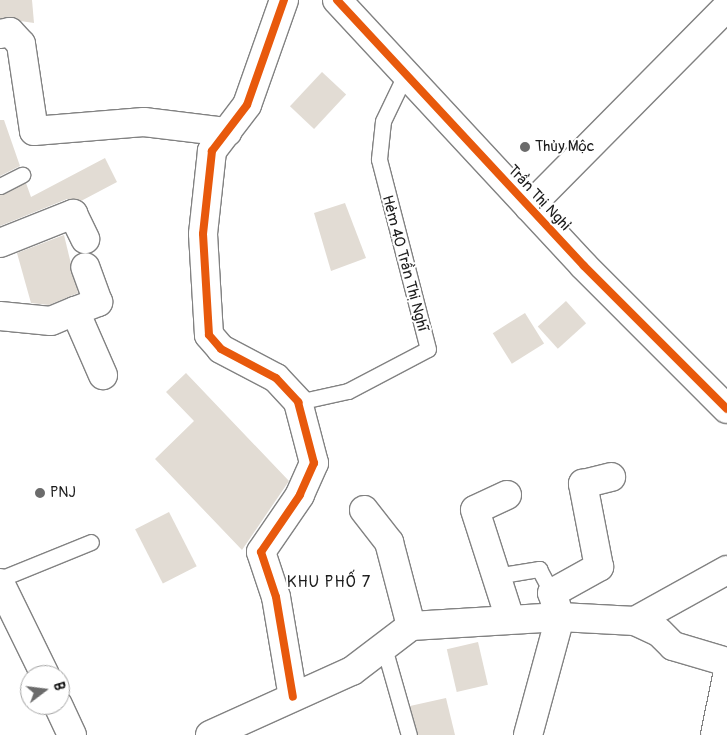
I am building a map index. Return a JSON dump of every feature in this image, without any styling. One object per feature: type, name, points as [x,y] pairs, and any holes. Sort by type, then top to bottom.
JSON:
[{"type":"street","points":[[284,0],[247,105],[212,151],[203,234],[209,335],[221,349],[276,378],[298,402],[314,463],[300,495],[261,552],[276,597],[293,697]]},
{"type":"street","name":"Trần Thị Nghỉ","points":[[337,0],[529,207],[727,409]]},
{"type":"street","points":[[529,207],[727,6],[722,0]]},
{"type":"street","points":[[0,34],[10,32],[21,44],[34,131],[144,122],[226,132]]},
{"type":"street","points":[[0,243],[75,214],[85,239]]},
{"type":"street","points":[[0,316],[51,321],[98,302],[85,267]]},
{"type":"street","points":[[75,311],[103,375]]},
{"type":"street","points":[[210,735],[247,727],[293,697],[352,671],[383,644],[411,626],[510,619],[556,605],[599,567],[583,484],[611,477]]},
{"type":"street","points":[[507,494],[475,510],[510,619]]},
{"type":"street","points":[[364,510],[389,542],[411,626]]},
{"type":"street","points":[[635,621],[727,570]]},
{"type":"street","points":[[0,583],[40,665]]},
{"type":"street","points":[[556,605],[635,621],[659,632],[673,646],[727,662]]},
{"type":"street","points":[[528,735],[556,605]]},
{"type":"street","points":[[720,727],[727,676]]},
{"type":"street","points":[[63,715],[72,735]]},
{"type":"lane","name":"Hẻm 40 Trần Thị Nghĩ","points":[[298,402],[348,391],[428,350],[379,159],[383,121],[406,73]]},
{"type":"lane","points":[[0,186],[22,175]]},
{"type":"lane","points":[[0,579],[91,542]]},
{"type":"lane","points":[[496,576],[539,569],[556,605]]},
{"type":"lane","points":[[383,644],[409,735]]},
{"type":"building","points":[[0,0],[32,0],[34,23],[0,18]]},
{"type":"building","points":[[322,72],[346,95],[314,129],[290,106]]},
{"type":"building","points":[[0,120],[4,120],[20,166],[0,176]]},
{"type":"building","points":[[105,158],[117,182],[81,201],[67,199],[0,226],[0,195],[26,183],[31,197]]},
{"type":"building","points":[[345,203],[366,258],[331,271],[314,213]]},
{"type":"building","points":[[64,235],[78,293],[49,305],[31,303],[17,253]]},
{"type":"building","points":[[566,301],[586,323],[558,349],[538,326]]},
{"type":"building","points":[[525,313],[544,344],[512,364],[493,333]]},
{"type":"building","points":[[186,373],[289,481],[242,550],[155,459],[194,421],[166,392]]},
{"type":"building","points":[[169,512],[197,566],[163,584],[135,529]]},
{"type":"building","points":[[478,642],[488,685],[457,692],[447,649]]},
{"type":"building","points":[[446,698],[455,735],[418,735],[410,706]]},
{"type":"cycle path","points":[[284,0],[247,105],[212,151],[203,234],[209,335],[221,349],[276,378],[298,402],[314,463],[300,495],[261,552],[276,597],[293,697]]},
{"type":"cycle path","points":[[337,0],[584,266],[727,409]]},
{"type":"place","name":"Thủy Mộc","points":[[525,147]]},
{"type":"place","name":"PNJ","points":[[40,493]]},
{"type":"district","name":"KHU PHỐ 7","points":[[329,582]]}]
